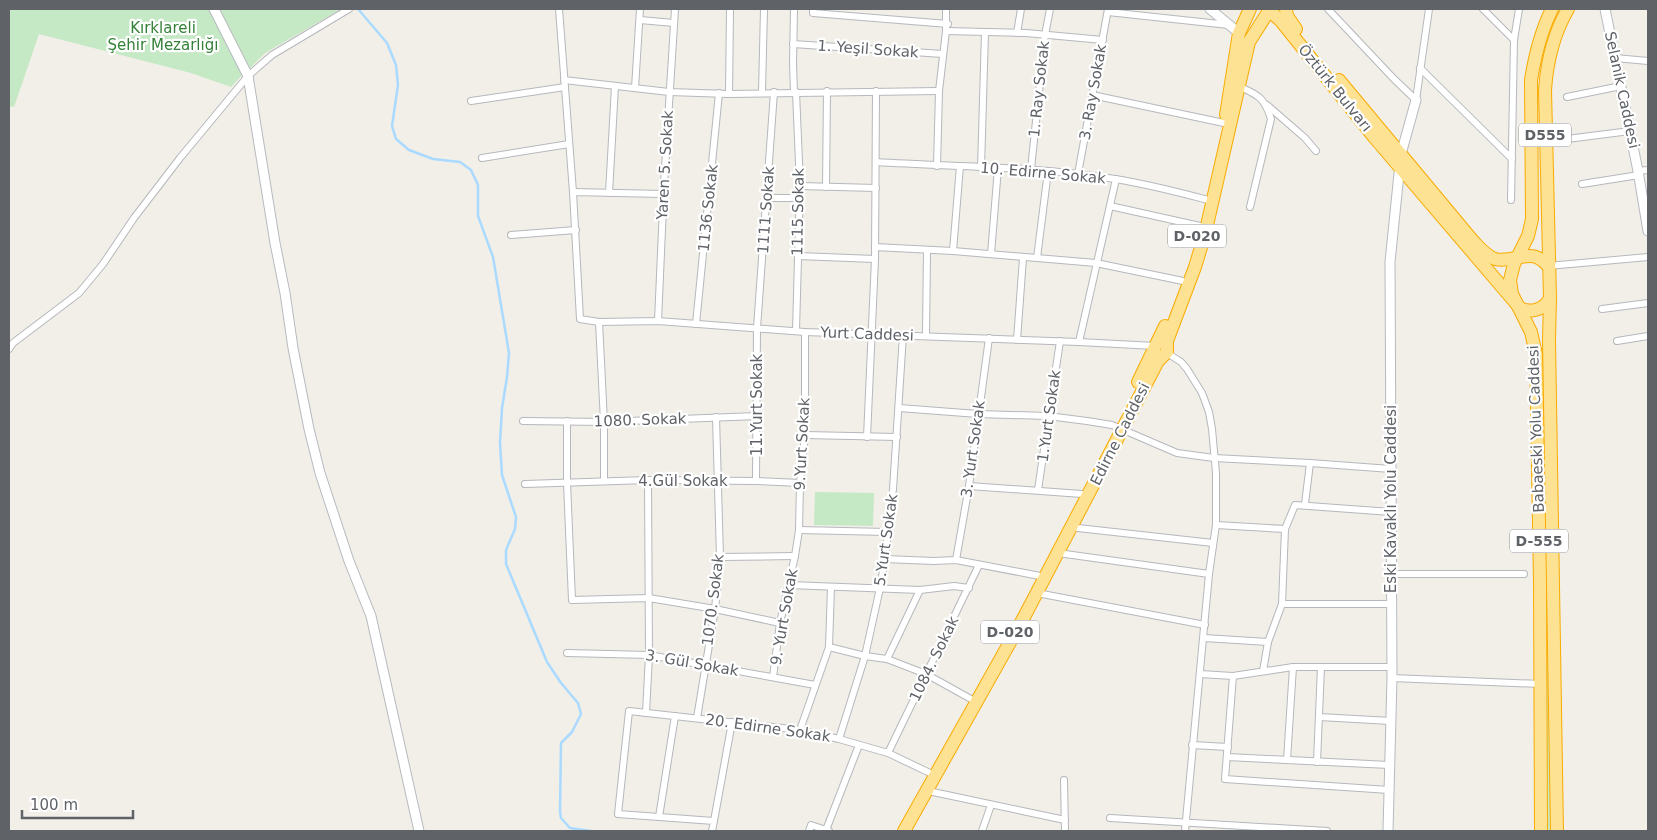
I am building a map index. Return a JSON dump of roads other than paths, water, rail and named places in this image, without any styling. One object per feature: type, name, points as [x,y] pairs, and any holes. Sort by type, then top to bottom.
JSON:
[{"type":"highway","name":"Edirne Caddesi","points":[[1161,349],[1208,200],[1224,123],[1235,29],[1250,9]]},
{"type":"highway","name":"Öztürk Bulvarı","points":[[1286,9],[1287,16],[1293,25],[1480,248],[1496,259],[1517,258]]},
{"type":"highway","name":"Babaeski Yolu Caddesi","points":[[1540,831],[1541,684],[1536,354],[1531,332],[1512,294],[1510,280],[1517,258],[1528,236],[1532,219],[1530,97],[1534,62],[1545,24],[1552,9]]},
{"type":"highway","name":"Babaeski Yolu Caddesi","points":[[1557,831],[1549,340],[1550,298],[1545,105],[1546,77],[1555,39],[1568,9]]},
{"type":"highway","name":"Edirne Caddesi","points":[[895,831],[1008,636],[1069,526],[1161,349],[1205,234],[1249,42],[1268,13]]},
{"type":"highway","name":"Öztürk Bulvarı","points":[[1268,13],[1281,21],[1400,168],[1520,308]]},
{"type":"highway","points":[[1517,258],[1533,256],[1542,260],[1548,266]]},
{"type":"highway","points":[[1520,308],[1528,311],[1538,309],[1546,304],[1550,298]]},
{"type":"highway","name":"Edirne Caddesi","points":[[904,831],[1037,593],[1058,553],[1082,494],[1119,429]]},
{"type":"street","points":[[214,9],[248,76],[273,234],[285,293],[292,348],[309,429],[320,473],[349,561],[371,616],[419,831]]},
{"type":"street","points":[[9,349],[13,343],[79,293],[103,264],[134,218],[180,158],[248,76],[272,55],[349,9]]},
{"type":"street","points":[[511,236],[576,230],[559,9]]},
{"type":"street","points":[[635,88],[640,9]]},
{"type":"street","name":"Yaren 5. Sokak","points":[[658,321],[663,194],[675,9]]},
{"type":"street","points":[[729,94],[730,9]]},
{"type":"street","points":[[762,92],[764,9]]},
{"type":"street","name":"1115 Sokak","points":[[794,9],[793,44],[800,186],[796,331]]},
{"type":"street","points":[[813,9],[813,13],[947,23]]},
{"type":"street","points":[[937,166],[939,91],[947,23],[946,9]]},
{"type":"street","points":[[1017,33],[1020,9]]},
{"type":"street","name":"1. Ray Sokak","points":[[1031,169],[1045,36],[1050,9]]},
{"type":"street","points":[[1210,9],[1235,29]]},
{"type":"street","points":[[1328,9],[1416,100]]},
{"type":"street","points":[[1400,168],[1401,154],[1416,100],[1429,9]]},
{"type":"street","points":[[1483,9],[1514,40]]},
{"type":"street","points":[[1511,200],[1514,40],[1519,9]]},
{"type":"street","name":"Selanik Caddesi","points":[[1605,9],[1648,231]]},
{"type":"street","points":[[1108,10],[1235,29]]},
{"type":"street","name":"3. Ray Sokak","points":[[1078,174],[1108,10]]},
{"type":"street","points":[[640,20],[674,23]]},
{"type":"street","points":[[946,31],[1017,33],[1103,40]]},
{"type":"street","points":[[981,168],[985,32]]},
{"type":"street","name":"1. Yeşil Sokak","points":[[793,44],[943,54]]},
{"type":"street","points":[[1615,58],[1648,61]]},
{"type":"street","points":[[1420,68],[1512,159]]},
{"type":"street","points":[[471,101],[565,83],[669,92],[729,94],[827,91],[939,91]]},
{"type":"street","points":[[609,193],[614,86]]},
{"type":"street","points":[[1567,97],[1621,86]]},
{"type":"street","points":[[1240,87],[1261,98],[1305,138],[1316,151]]},
{"type":"street","points":[[826,186],[827,91]]},
{"type":"street","points":[[867,436],[875,259],[876,91]]},
{"type":"street","name":"1111 Sokak","points":[[757,328],[774,92]]},
{"type":"street","name":"1136 Sokak","points":[[696,324],[719,93]]},
{"type":"street","points":[[1092,95],[1224,123]]},
{"type":"street","points":[[1250,207],[1271,119],[1267,105]]},
{"type":"street","points":[[1567,139],[1630,131]]},
{"type":"street","points":[[482,158],[569,144]]},
{"type":"street","name":"10. Edirne Sokak","points":[[876,162],[1031,169],[1078,174],[1116,179],[1208,200]]},
{"type":"street","points":[[953,251],[960,166]]},
{"type":"street","points":[[991,254],[998,168]]},
{"type":"street","name":"Eski Kavaklı Yolu Caddesi","points":[[1388,831],[1392,678],[1390,262],[1396,191],[1400,168]]},
{"type":"street","points":[[1582,184],[1648,170]]},
{"type":"street","points":[[1037,258],[1048,171]]},
{"type":"street","points":[[1079,342],[1116,179]]},
{"type":"street","points":[[800,186],[876,188]]},
{"type":"street","points":[[573,192],[663,194]]},
{"type":"street","points":[[766,198],[799,198]]},
{"type":"street","points":[[1110,206],[1200,226]]},
{"type":"street","name":"Yurt Caddesi","points":[[576,230],[580,320],[599,322],[658,321],[805,332],[1060,341],[1161,349]]},
{"type":"street","points":[[875,247],[953,251],[1096,263],[1183,280]]},
{"type":"street","points":[[926,336],[927,251]]},
{"type":"street","points":[[798,256],[875,259]]},
{"type":"street","points":[[1548,266],[1648,257]]},
{"type":"street","points":[[1017,340],[1023,258]]},
{"type":"street","points":[[1602,309],[1648,303]]},
{"type":"street","points":[[599,322],[604,422],[604,482]]},
{"type":"street","name":"11.Yurt Sokak","points":[[756,481],[757,328]]},
{"type":"street","name":"9.Yurt Sokak","points":[[795,556],[799,530],[800,483],[805,435],[805,332]]},
{"type":"street","name":"5.Yurt Sokak","points":[[839,739],[865,656],[885,560],[893,489],[903,335]]},
{"type":"street","points":[[1617,341],[1648,336]]},
{"type":"street","name":"3. Yurt Sokak","points":[[956,560],[969,486],[989,338]]},
{"type":"street","name":"1.Yurt Sokak","points":[[1038,490],[1060,341]]},
{"type":"street","points":[[1161,349],[1181,362],[1202,393],[1209,412],[1214,458],[1216,526],[1209,574],[1185,831]]},
{"type":"street","points":[[899,408],[978,414],[1048,416],[1112,425],[1176,453],[1214,458],[1391,469]]},
{"type":"street","name":"1080. Sokak","points":[[523,421],[604,422],[757,416]]},
{"type":"street","name":"1070. Sokak","points":[[697,718],[715,609],[720,556],[716,417]]},
{"type":"street","points":[[567,422],[567,483],[572,600],[649,598],[715,609],[780,623]]},
{"type":"street","points":[[805,435],[897,437]]},
{"type":"street","points":[[1305,504],[1310,463]]},
{"type":"street","points":[[646,713],[649,655],[648,480]]},
{"type":"street","name":"4.Gül Sokak","points":[[525,484],[648,480],[800,483]]},
{"type":"street","points":[[969,486],[1082,494]]},
{"type":"street","points":[[1263,671],[1268,642],[1282,604],[1285,529],[1296,505],[1305,504],[1391,512]]},
{"type":"street","points":[[1069,526],[1213,544]]},
{"type":"street","points":[[1216,526],[1285,529]]},
{"type":"street","points":[[799,530],[887,532]]},
{"type":"street","points":[[1058,553],[1209,574]]},
{"type":"street","points":[[720,556],[795,556]]},
{"type":"street","name":"9. Yurt Sokak","points":[[773,677],[780,623],[795,556]]},
{"type":"street","points":[[885,560],[956,560],[1040,576]]},
{"type":"street","name":"1084. Sokak","points":[[888,753],[979,565]]},
{"type":"street","points":[[1391,574],[1524,574]]},
{"type":"street","points":[[789,585],[920,590],[954,586],[969,588]]},
{"type":"street","points":[[800,730],[829,647],[831,587]]},
{"type":"street","points":[[887,659],[920,590]]},
{"type":"street","points":[[1037,593],[1205,625]]},
{"type":"street","points":[[1282,604],[1392,604]]},
{"type":"street","points":[[1204,638],[1268,642]]},
{"type":"street","points":[[829,647],[865,656],[887,659],[926,674],[971,700]]},
{"type":"street","name":"3. Gül Sokak","points":[[567,653],[649,655],[815,685]]},
{"type":"street","points":[[1317,762],[1321,666]]},
{"type":"street","points":[[1200,674],[1234,676],[1293,667],[1392,667]]},
{"type":"street","points":[[1287,760],[1293,667]]},
{"type":"street","points":[[1234,676],[1225,779],[1389,790]]},
{"type":"street","points":[[1392,678],[1541,684]]},
{"type":"street","name":"20. Edirne Sokak","points":[[660,817],[618,814],[629,711],[800,730],[888,753],[930,772]]},
{"type":"street","points":[[675,716],[660,817],[714,821]]},
{"type":"street","points":[[1319,717],[1390,721]]},
{"type":"street","points":[[712,831],[732,722]]},
{"type":"street","points":[[809,831],[811,825],[827,831],[859,745]]},
{"type":"street","points":[[1192,745],[1228,747]]},
{"type":"street","points":[[1227,757],[1389,765]]},
{"type":"street","points":[[1064,780],[1065,831]]},
{"type":"street","points":[[933,792],[1065,820]]},
{"type":"street","points":[[982,831],[991,805]]},
{"type":"street","points":[[1110,818],[1185,822],[1230,828],[1327,831]]},
{"type":"waterway","points":[[358,9],[387,43],[396,65],[398,85],[392,126],[396,139],[409,150],[433,159],[460,162],[471,170],[478,185],[478,216],[493,257],[509,353],[500,443],[502,475],[516,517],[515,529],[506,550],[506,564],[547,662],[578,703],[581,714],[572,732],[561,743],[560,812],[561,818],[570,828],[591,831]]},
{"type":"park label","name":"Kırklareli Şehir Mezarlığı","points":[[163,36]]}]
